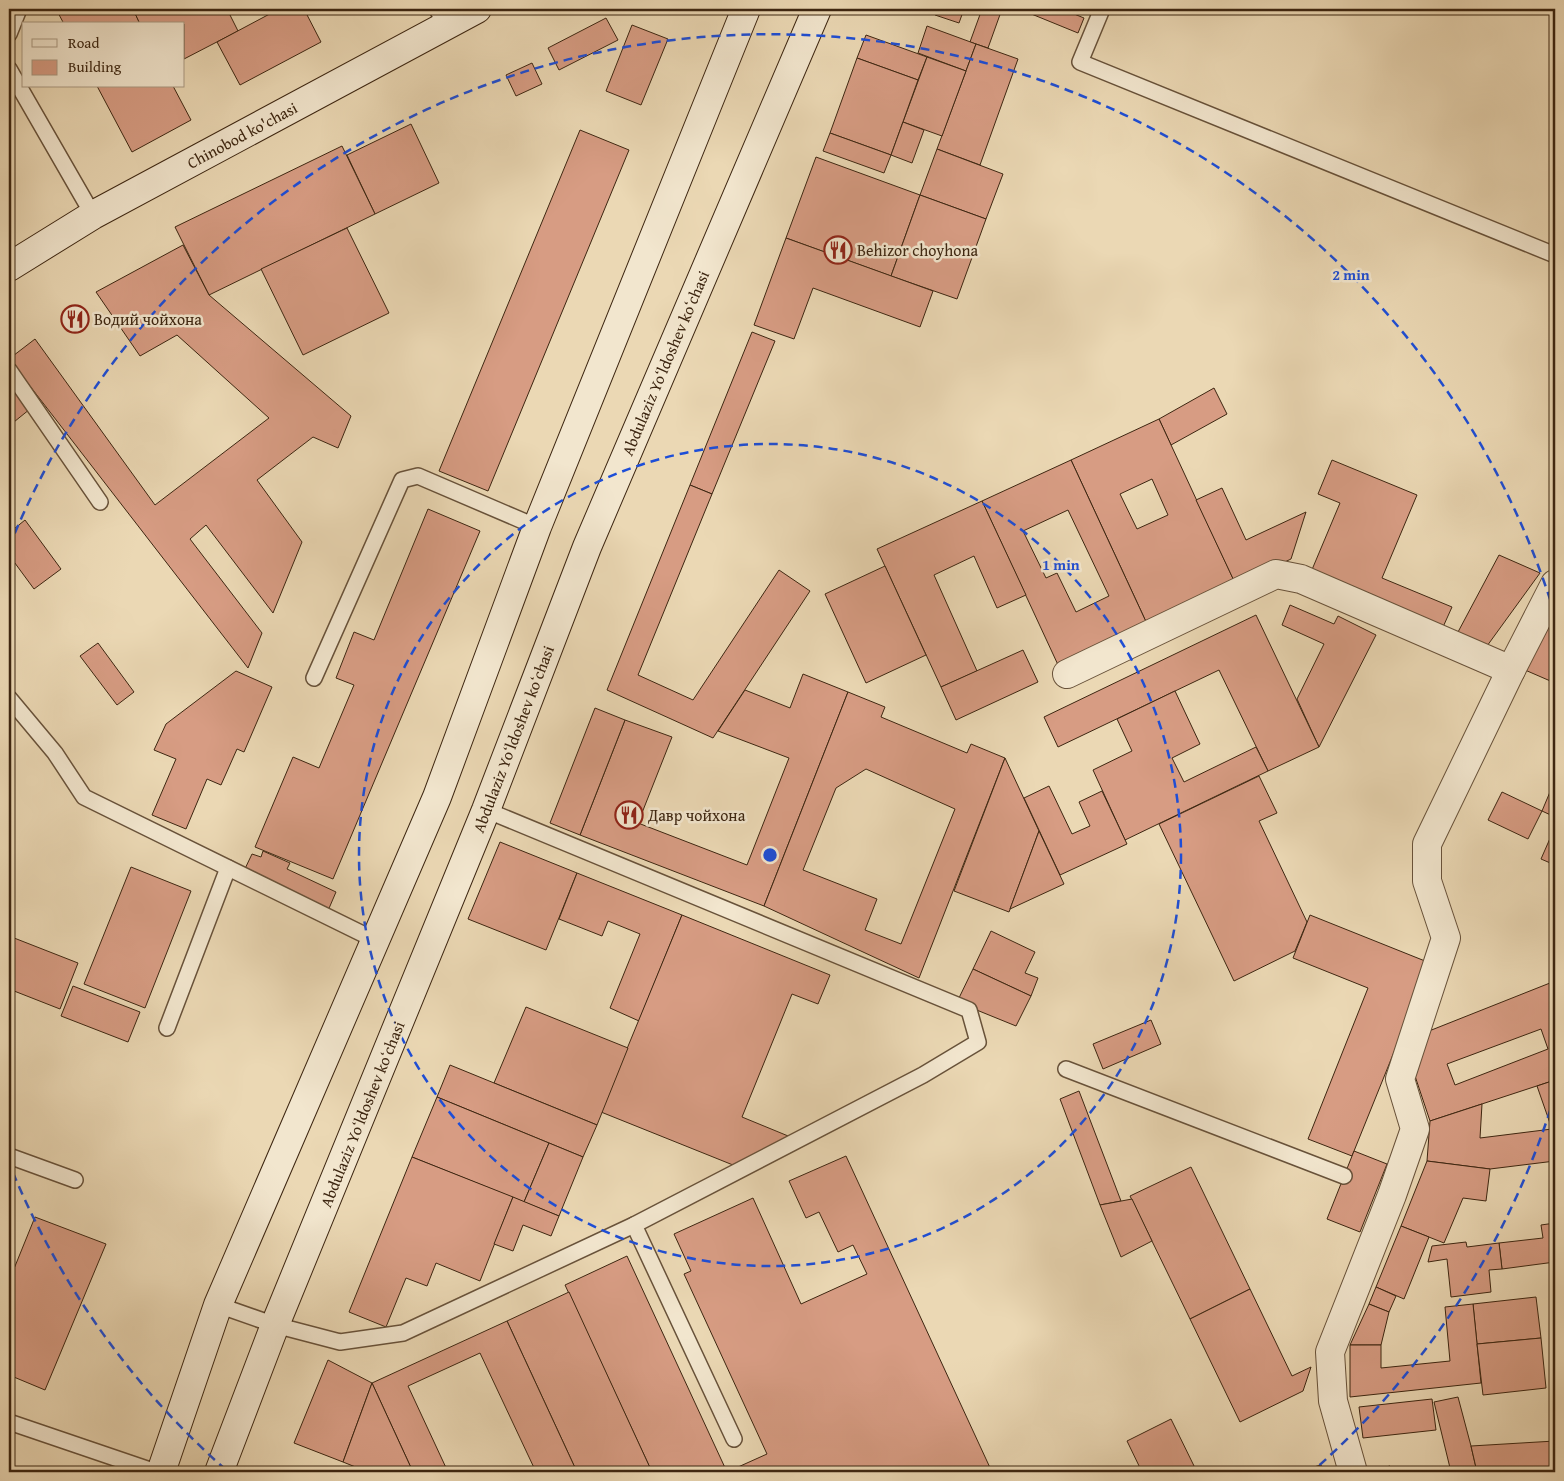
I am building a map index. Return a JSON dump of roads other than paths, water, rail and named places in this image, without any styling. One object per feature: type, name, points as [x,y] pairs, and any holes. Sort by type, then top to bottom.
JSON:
[{"type":"main road","name":"Chinobod ko'chasi","points":[[9,267],[93,215],[442,17],[477,9]]},
{"type":"main road","points":[[161,1472],[218,1305],[436,797],[538,527],[746,9]]},
{"type":"main road","name":"Abdulaziz Yoʻldoshev koʻchasi","points":[[219,1472],[275,1325],[486,810],[587,546],[817,9]]},
{"type":"main road","points":[[1067,674],[1276,574],[1301,579],[1510,670]]},
{"type":"main road","points":[[1352,1472],[1333,1401],[1330,1352],[1385,1192],[1415,1129],[1400,1079],[1446,938],[1427,882],[1427,844],[1510,670],[1552,598]]},
{"type":"lane","points":[[9,34],[20,9]]},
{"type":"lane","points":[[1102,9],[1080,62],[1555,255]]},
{"type":"lane","points":[[9,69],[93,215]]},
{"type":"lane","points":[[9,370],[100,502]]},
{"type":"lane","points":[[314,678],[402,480],[418,476],[538,527]]},
{"type":"lane","points":[[9,698],[55,753],[84,798],[375,940]]},
{"type":"lane","points":[[218,1305],[275,1325],[340,1342],[403,1332],[634,1225],[923,1075],[978,1042],[969,1010],[486,810]]},
{"type":"lane","points":[[167,1028],[228,868]]},
{"type":"lane","points":[[1066,1069],[1344,1176]]},
{"type":"lane","points":[[9,1156],[75,1180]]},
{"type":"lane","points":[[634,1225],[734,1438]]},
{"type":"lane","points":[[9,1422],[156,1472]]},
{"type":"place","name":"Behizor choyhona","points":[[838,250]]},
{"type":"place","name":"Водий чойхона","points":[[75,319]]},
{"type":"place","name":"Давр чойхона","points":[[629,815]]}]
